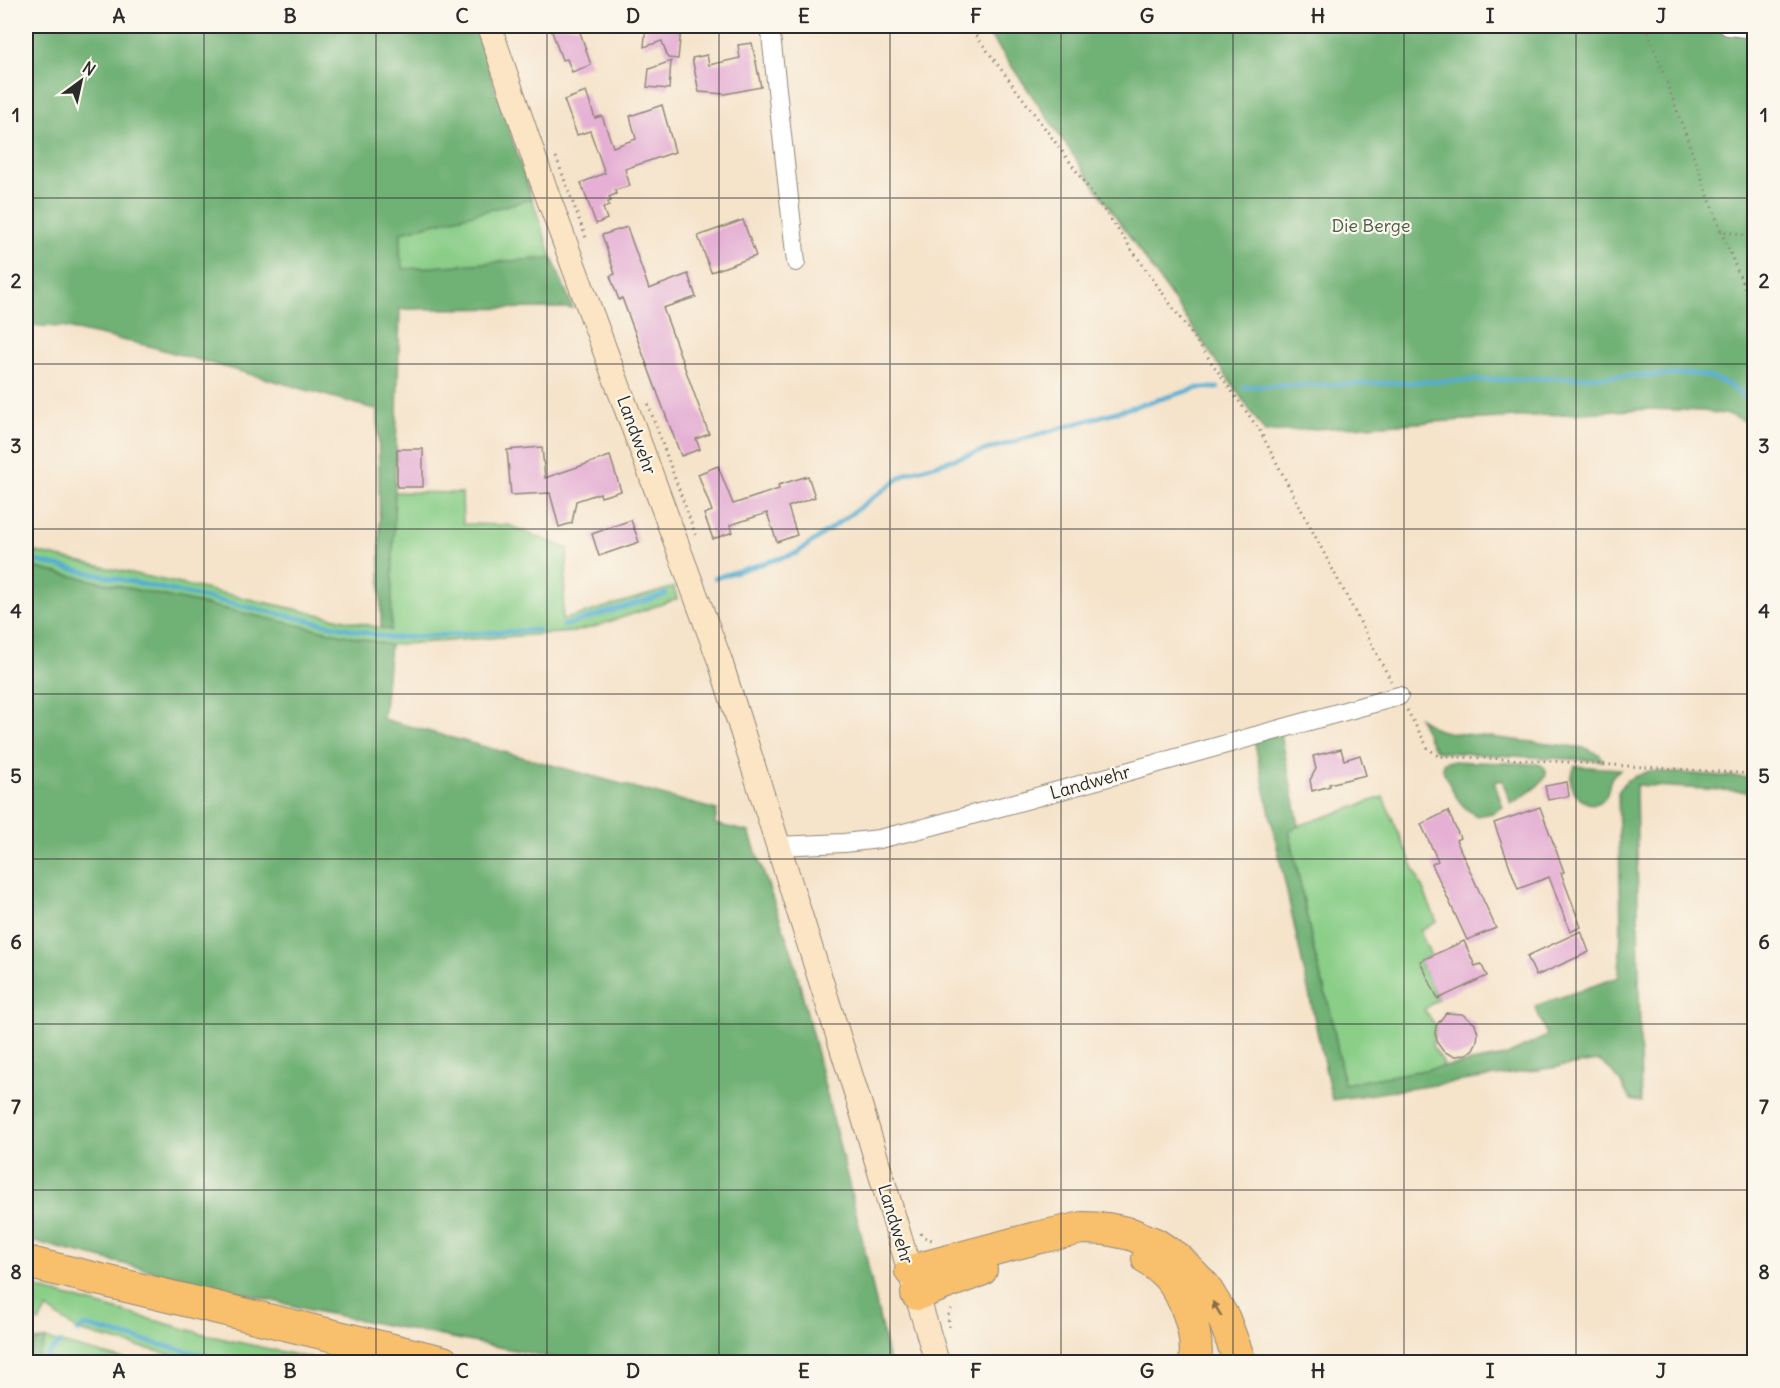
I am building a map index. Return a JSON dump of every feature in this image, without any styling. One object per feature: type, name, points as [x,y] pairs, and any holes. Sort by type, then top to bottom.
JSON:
[{"type":"highway","points":[[914,1282],[1014,1243],[1082,1228],[1107,1229],[1131,1234],[1155,1244],[1179,1260],[1204,1286],[1224,1319],[1240,1362]]},
{"type":"highway","points":[[914,1282],[1060,1243],[1088,1238],[1113,1243],[1146,1258],[1168,1276],[1193,1322],[1197,1354],[1195,1362]]},
{"type":"highway","points":[[26,1262],[443,1362]]},
{"type":"highway","points":[[26,1275],[391,1362]]},
{"type":"main road","name":"Landwehr","points":[[489,26],[541,178],[720,661],[937,1362]]},
{"type":"street","points":[[770,26],[796,262]]},
{"type":"street","points":[[1728,26],[1755,29]]},
{"type":"street","name":"Landwehr","points":[[778,846],[879,839],[921,829],[1399,696]]},
{"type":"path","points":[[969,26],[1070,162],[1260,431],[1428,748],[1438,756],[1755,774]]},
{"type":"path","points":[[1646,26],[1721,231],[1755,311]]},
{"type":"path","points":[[1721,231],[1755,237]]},
{"type":"path","points":[[26,1321],[30,1330]]},
{"type":"green space","points":[[26,26],[475,26],[532,199],[401,232],[400,255],[404,269],[552,258],[573,308],[400,309],[391,630],[381,628],[378,410],[149,346],[62,327],[26,325]]},
{"type":"green space","name":"Die Berge","points":[[981,26],[1754,26],[1754,425],[1730,415],[1703,411],[1650,409],[1265,432],[997,45]]},
{"type":"green space","points":[[532,199],[552,258],[404,270],[400,256],[401,232]]},
{"type":"green space","points":[[394,492],[462,493],[463,524],[508,525],[568,549],[562,620],[674,587],[677,599],[573,632],[390,645],[26,566],[26,550],[390,630]]},
{"type":"green space","points":[[26,566],[390,645],[383,719],[717,810],[715,824],[749,832],[793,956],[862,1238],[889,1362],[575,1362],[314,1311],[26,1240]]},
{"type":"green space","points":[[1419,718],[1436,729],[1447,732],[1585,748],[1599,754],[1603,761],[1440,752],[1434,749]]},
{"type":"green space","points":[[1281,734],[1299,826],[1289,830],[1314,952],[1331,1014],[1344,1084],[1505,1056],[1547,1036],[1535,1006],[1619,977],[1621,928],[1618,792],[1627,780],[1649,771],[1754,778],[1754,792],[1636,785],[1641,1102],[1630,1100],[1618,1078],[1599,1061],[1332,1100],[1254,740]]},
{"type":"green space","points":[[1447,761],[1539,764],[1545,769],[1546,774],[1530,792],[1511,804],[1502,780],[1494,782],[1503,807],[1492,813],[1477,816],[1464,807],[1452,789],[1442,768],[1443,763]]},
{"type":"green space","points":[[1575,766],[1621,769],[1612,777],[1604,799],[1591,804],[1581,800],[1574,791],[1571,775]]},
{"type":"green space","points":[[1383,797],[1437,922],[1420,931],[1431,956],[1420,961],[1438,999],[1424,1010],[1436,1026],[1432,1046],[1444,1067],[1344,1084],[1331,1014],[1314,952],[1289,829]]},
{"type":"green space","points":[[26,1285],[211,1336],[327,1362],[199,1362],[78,1331],[47,1308],[39,1322],[26,1311]]},
{"type":"green space","points":[[46,1339],[133,1362],[35,1362]]},
{"type":"green space","points":[[46,1339],[35,1362],[26,1362],[35,1341]]},
{"type":"building","points":[[550,26],[578,26],[591,65],[572,72],[567,59],[562,60]]},
{"type":"building","points":[[646,26],[677,26],[676,28],[681,29],[678,59],[668,58],[662,41],[644,47]]},
{"type":"building","points":[[752,43],[761,87],[725,94],[699,92],[692,58],[707,55],[709,65],[740,58],[738,45]]},
{"type":"building","points":[[671,61],[669,89],[647,87],[649,69]]},
{"type":"building","points":[[586,92],[595,118],[602,116],[613,147],[636,139],[630,116],[662,105],[675,152],[625,169],[630,186],[615,190],[616,194],[609,197],[611,201],[608,202],[609,206],[603,208],[607,219],[596,224],[581,183],[605,173],[590,131],[577,135],[564,100]]},
{"type":"building","points":[[743,220],[756,256],[711,272],[698,236]]},
{"type":"building","points":[[627,227],[649,289],[688,274],[696,297],[663,308],[709,434],[696,439],[700,449],[681,456],[622,298],[619,300],[610,276],[615,274],[602,235]]},
{"type":"building","points":[[542,447],[545,478],[610,456],[621,491],[601,497],[600,493],[576,501],[572,523],[559,527],[550,493],[511,495],[507,450]]},
{"type":"building","points":[[397,449],[423,449],[423,487],[397,487]]},
{"type":"building","points":[[718,466],[733,504],[779,489],[778,485],[808,476],[815,497],[788,507],[797,535],[777,542],[767,513],[730,525],[733,532],[713,539],[704,514],[712,511],[698,474]]},
{"type":"building","points":[[631,520],[639,542],[599,556],[592,534]]},
{"type":"building","points":[[1341,749],[1344,760],[1360,755],[1366,775],[1329,784],[1330,786],[1312,791],[1310,780],[1316,769],[1313,756]]},
{"type":"building","points":[[1567,782],[1569,796],[1548,800],[1545,786]]},
{"type":"building","points":[[1540,807],[1581,927],[1570,932],[1549,877],[1518,889],[1494,823]]},
{"type":"building","points":[[1448,811],[1460,838],[1456,840],[1496,928],[1467,940],[1432,864],[1438,861],[1421,824]]},
{"type":"building","points":[[1581,931],[1589,952],[1536,976],[1527,956]]},
{"type":"building","points":[[1464,941],[1475,966],[1481,964],[1487,976],[1438,999],[1420,961]]},
{"type":"building","points":[[1446,1013],[1462,1014],[1475,1024],[1478,1033],[1477,1041],[1467,1054],[1451,1055],[1443,1051],[1438,1044],[1436,1026]]},
{"type":"waterway","points":[[1244,387],[1696,374],[1714,378],[1728,385],[1754,408]]},
{"type":"waterway","points":[[715,578],[797,553],[907,473],[1198,388],[1218,388]]},
{"type":"waterway","points":[[26,559],[390,638],[538,630]]},
{"type":"waterway","points":[[563,626],[666,594]]},
{"type":"waterway","points":[[78,1331],[85,1326],[231,1362]]},
{"type":"waterway","points":[[44,1362],[49,1353],[60,1343]]}]
